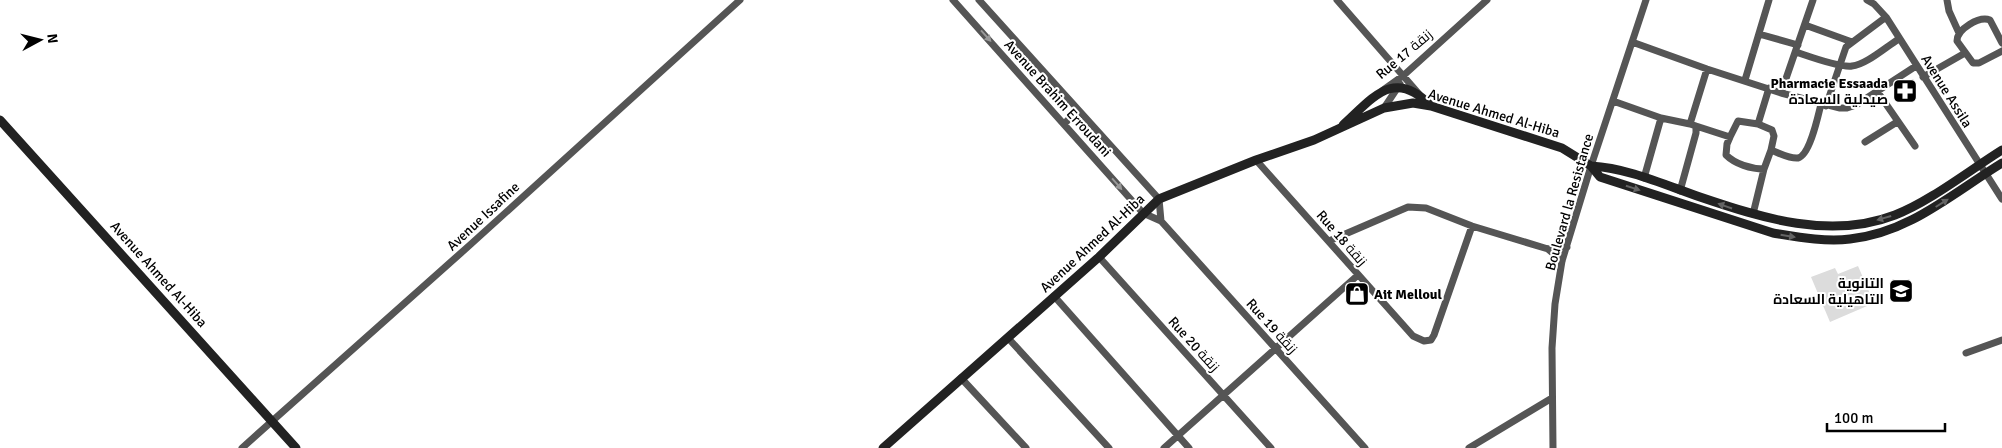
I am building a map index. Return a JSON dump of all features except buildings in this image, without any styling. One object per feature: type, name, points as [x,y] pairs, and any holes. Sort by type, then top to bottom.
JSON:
[{"type":"street","name":"Avenue Issafine","points":[[242,448],[740,0]]},
{"type":"street","name":"Avenue Brahim Erroudani","points":[[953,0],[1143,213]]},
{"type":"street","name":"Avenue Brahim Erroudani","points":[[979,0],[1159,200]]},
{"type":"street","points":[[1337,0],[1431,106]]},
{"type":"street","name":"Rue 17 زنقة","points":[[1339,128],[1404,75],[1487,0]]},
{"type":"street","name":"Boulevard la Resistance","points":[[1554,448],[1552,348],[1554,312],[1562,261],[1646,0]]},
{"type":"street","points":[[1745,80],[1770,0]]},
{"type":"street","points":[[1781,93],[1813,0]]},
{"type":"street","name":"Avenue Assila","points":[[1867,0],[1886,16],[1978,165],[2002,199]]},
{"type":"street","points":[[1947,0],[1959,33],[1957,41],[1970,61],[1976,64],[2002,51]]},
{"type":"street","points":[[1771,150],[1792,158],[1803,156],[1846,47],[1886,16]]},
{"type":"street","points":[[1959,33],[1978,20],[1986,18],[1990,20],[1999,32],[2002,43]]},
{"type":"street","points":[[1804,25],[1852,42]]},
{"type":"street","points":[[1759,34],[1850,67],[1859,64],[1899,39]]},
{"type":"street","points":[[1632,42],[1707,70],[1745,80],[1781,93],[1844,109],[1851,107],[1916,66]]},
{"type":"street","points":[[1923,77],[1965,53]]},
{"type":"street","points":[[1680,190],[1690,156],[1693,125],[1707,70]]},
{"type":"street","name":"Avenue Ahmed Al-Hiba","points":[[1384,108],[1399,87],[1404,75]]},
{"type":"street","points":[[1376,96],[1389,89],[1399,87],[1419,94]]},
{"type":"street","points":[[1758,124],[1769,88]]},
{"type":"street","points":[[1877,91],[1915,146]]},
{"type":"street","points":[[1613,101],[1661,118],[1693,125],[1730,137]]},
{"type":"street","name":"Avenue Ahmed Al-Hiba","points":[[884,448],[1099,257],[1143,213],[1159,200],[1256,160],[1314,140],[1368,117],[1384,108],[1413,103],[1431,106],[1562,148],[1591,166],[1600,177],[1773,233],[1801,238],[1849,240],[1898,228],[1923,215],[2002,163]]},
{"type":"street","points":[[1064,124],[1078,110]]},
{"type":"street","points":[[1644,178],[1661,118]]},
{"type":"street","name":"Avenue Ahmed Al-Hiba","points":[[0,120],[273,420],[296,448]]},
{"type":"street","points":[[1753,214],[1774,136],[1772,130],[1758,124],[1738,121],[1726,151],[1728,157],[1753,168],[1764,169]]},
{"type":"street","points":[[1865,142],[1897,122]]},
{"type":"street","points":[[1591,166],[1603,167],[1644,178],[1753,214],[1797,224],[1850,225],[1896,215],[1917,204],[2002,150]]},
{"type":"street","name":"Rue 18 زنقة","points":[[1256,160],[1413,336],[1424,341],[1431,340],[1434,335],[1472,226]]},
{"type":"street","points":[[1159,200],[1161,221]]},
{"type":"street","points":[[1917,204],[1923,215]]},
{"type":"street","points":[[1329,241],[1408,207],[1426,208],[1472,226],[1548,248],[1567,247]]},
{"type":"street","name":"Rue 19 زنقة","points":[[1143,213],[1161,221],[1365,448]]},
{"type":"street","points":[[1548,248],[1562,261]]},
{"type":"street","name":"Rue 20 زنقة","points":[[1099,257],[1271,448]]},
{"type":"street","points":[[1164,448],[1358,275]]},
{"type":"street","points":[[1054,296],[1189,448]]},
{"type":"street","points":[[1008,338],[1109,448]]},
{"type":"street","points":[[1966,353],[2002,340]]},
{"type":"street","points":[[961,378],[1026,448]]},
{"type":"street","points":[[1469,448],[1552,398]]},
{"type":"shaded area","points":[[1858,266],[1874,303],[1830,322],[1811,277],[1835,268],[1838,274]]},
{"type":"place","name":"Pharmacie Essaada صيدلية السعادة","points":[[1905,91]]},
{"type":"place","name":"التانوية التاهيلية السعادة","points":[[1901,291]]},
{"type":"place","name":"Ait Melloul","points":[[1357,294]]}]
